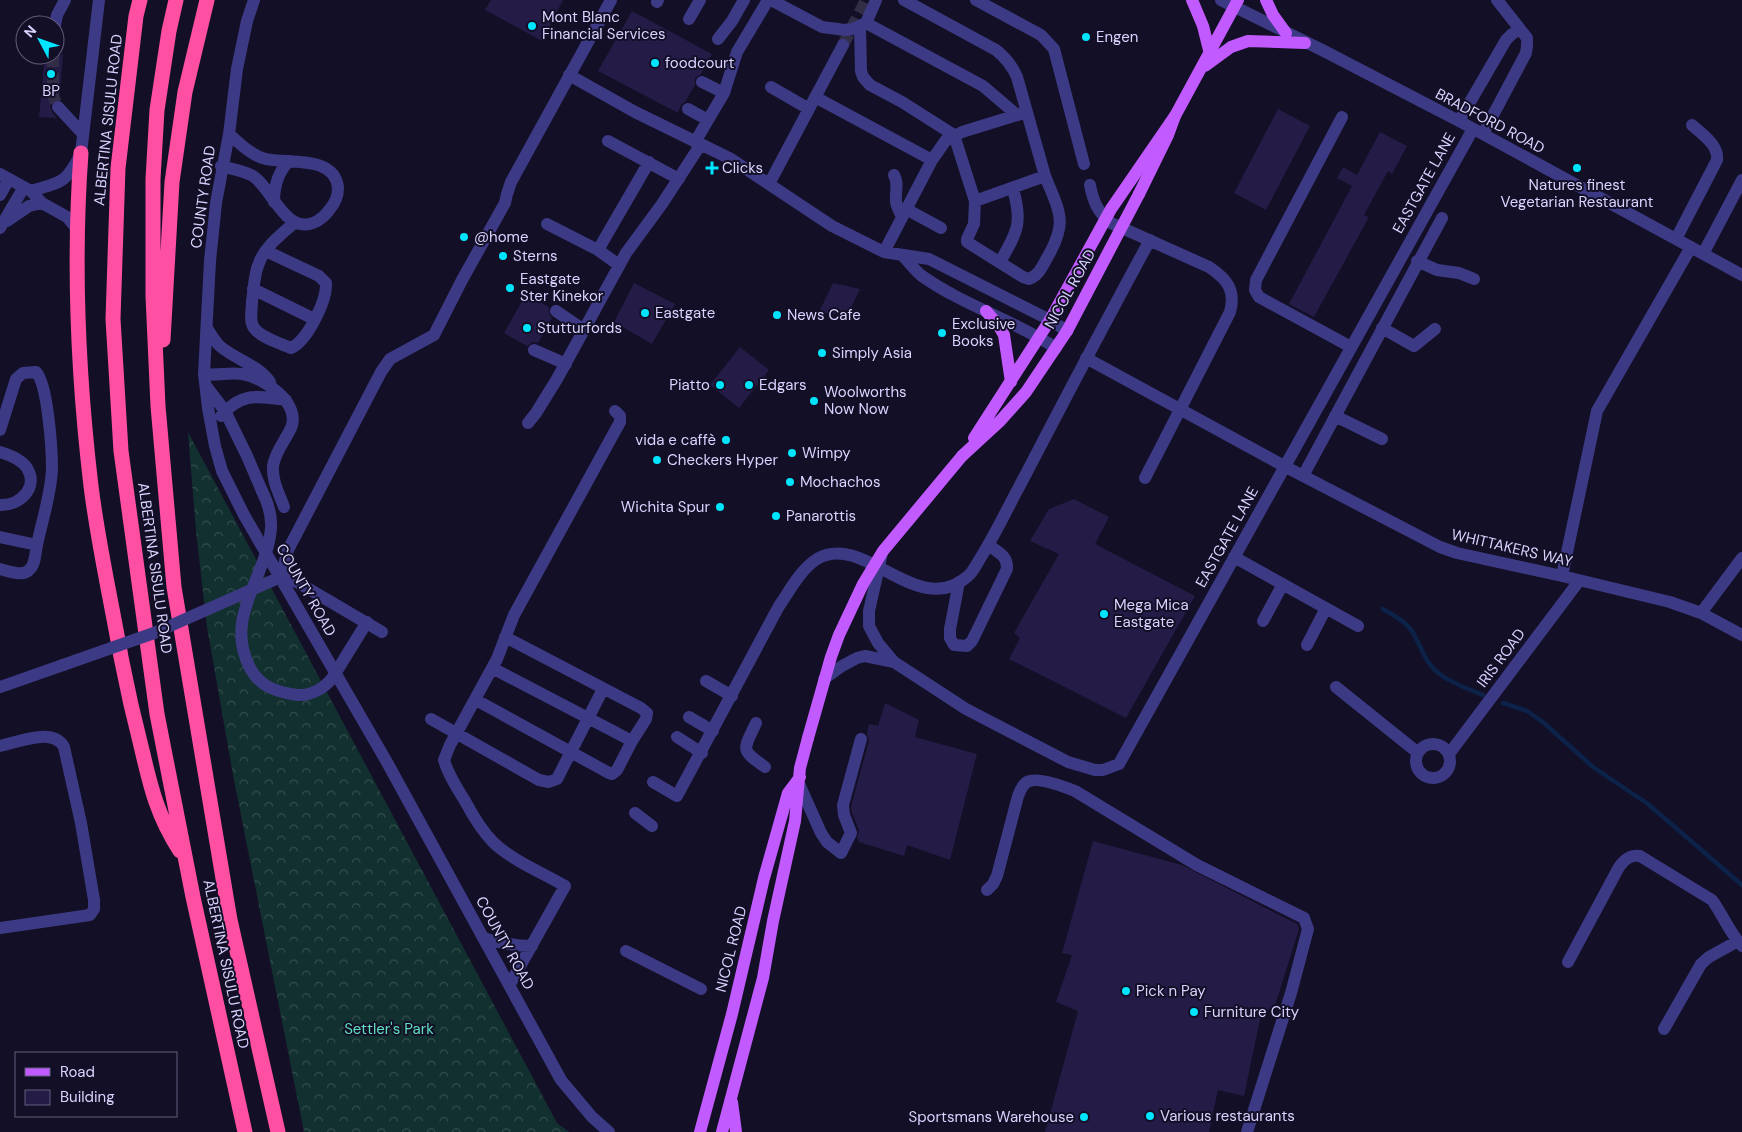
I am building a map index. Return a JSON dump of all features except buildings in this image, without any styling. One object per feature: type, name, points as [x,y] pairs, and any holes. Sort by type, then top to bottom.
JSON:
[{"type":"highway","name":"ALBERTINA SISULU ROAD","points":[[140,0],[136,16],[118,168],[114,319],[121,451],[157,714],[185,859],[245,1132]]},
{"type":"highway","name":"ALBERTINA SISULU ROAD","points":[[176,0],[156,110],[152,296],[158,406],[174,587],[230,920],[278,1132]]},
{"type":"highway","points":[[158,406],[169,256],[172,182],[185,92],[207,0]]},
{"type":"highway","points":[[81,153],[77,230],[78,289],[84,415],[91,487],[104,566],[133,714],[152,793],[160,816],[170,836],[185,859]]},
{"type":"main road","points":[[1192,0],[1203,26],[1210,54]]},
{"type":"main road","points":[[1266,0],[1273,15],[1286,33]]},
{"type":"main road","name":"NICOL ROAD","points":[[722,1132],[763,978],[773,921],[796,821],[800,781],[808,738],[831,657],[862,584],[883,551],[962,456],[1011,382],[1050,320],[1111,209],[1175,116],[1236,3]]},
{"type":"main road","points":[[1200,70],[1231,47],[1248,41],[1305,43]]},
{"type":"main road","name":"NICOL ROAD","points":[[962,456],[1000,421],[1026,392],[1067,331],[1139,194],[1168,135],[1175,116]]},
{"type":"main road","points":[[986,311],[1004,335],[1011,382]]},
{"type":"main road","name":"NICOL ROAD","points":[[698,1129],[729,1023],[764,878],[788,793],[800,781]]},
{"type":"main road","points":[[731,1094],[736,1132]]},
{"type":"street","points":[[57,15],[65,0]]},
{"type":"street","points":[[1,227],[28,189],[61,182],[74,168],[81,153],[99,0]]},
{"type":"street","name":"COUNTY ROAD","points":[[254,0],[247,21],[237,69],[229,134],[216,203],[212,242],[205,380],[211,428],[222,470],[244,515],[388,764],[561,1080],[592,1117],[609,1132]]},
{"type":"street","points":[[284,575],[288,550],[381,372],[390,359],[434,335],[462,280],[503,208],[511,182],[611,0]]},
{"type":"street","points":[[689,19],[700,0]]},
{"type":"street","points":[[718,39],[732,21],[744,0]]},
{"type":"street","points":[[528,423],[566,364],[619,264],[679,179],[708,120],[724,93],[736,52],[770,0],[822,27],[846,30],[863,25],[982,86],[1022,113]]},
{"type":"street","points":[[876,0],[863,25],[863,77],[870,85],[902,102],[954,135],[975,201],[974,224],[967,242],[1029,279],[1040,271],[1060,231],[1057,206],[1022,113],[1017,77],[1012,66],[996,50],[904,0]]},
{"type":"street","points":[[976,0],[1041,35],[1054,49],[1084,164]]},
{"type":"street","name":"BRADFORD ROAD","points":[[1221,0],[1236,3],[1286,33],[1458,121],[1742,275]]},
{"type":"street","points":[[1458,121],[1506,40],[1520,29],[1497,0]]},
{"type":"street","points":[[732,21],[748,31]]},
{"type":"street","name":"EASTGATE LANE","points":[[883,551],[869,611],[869,626],[878,643],[894,662],[966,709],[1075,764],[1095,770],[1103,770],[1118,764],[1351,347],[1526,53],[1527,38],[1520,29]]},
{"type":"street","points":[[769,184],[786,161],[807,125],[809,109],[843,45]]},
{"type":"street","points":[[569,75],[635,112],[731,159],[832,226],[884,252],[929,259],[1050,320],[1067,331]]},
{"type":"street","points":[[702,82],[724,93]]},
{"type":"street","points":[[771,87],[809,109]]},
{"type":"street","points":[[815,97],[932,160]]},
{"type":"street","points":[[58,107],[83,134]]},
{"type":"street","points":[[688,109],[708,120]]},
{"type":"street","points":[[884,252],[932,160],[946,140],[954,135],[1022,113]]},
{"type":"street","points":[[1342,116],[1256,280],[1255,290],[1259,297],[1351,347]]},
{"type":"street","points":[[1676,240],[1717,160],[1718,152],[1715,147],[1692,125]]},
{"type":"street","points":[[222,166],[252,175],[286,216],[301,225],[308,225],[326,216],[337,196],[338,187],[335,178],[326,170],[315,164],[265,159],[244,147],[229,134]]},
{"type":"street","points":[[608,141],[679,179]]},
{"type":"street","points":[[274,202],[274,191],[278,176],[289,161]]},
{"type":"street","points":[[598,250],[649,162]]},
{"type":"street","points":[[894,175],[897,183],[896,204],[904,213],[941,228]]},
{"type":"street","points":[[975,201],[1045,176]]},
{"type":"street","points":[[0,195],[5,177],[28,189],[42,203],[67,217],[77,230]]},
{"type":"street","points":[[1703,254],[1742,180]]},
{"type":"street","points":[[1090,185],[1094,202],[1104,217],[1118,227],[1150,240],[1221,275],[1227,282],[1232,295],[1230,312],[1144,478]]},
{"type":"street","points":[[1000,262],[1018,225],[1018,206],[1013,189]]},
{"type":"street","points":[[1,227],[23,209],[42,203]]},
{"type":"street","points":[[1303,476],[1417,261],[1442,218]]},
{"type":"street","points":[[266,251],[319,276],[326,284],[327,293],[304,338],[291,348],[272,340],[253,327],[251,316],[259,262],[266,251],[295,222]]},
{"type":"street","points":[[546,224],[598,250],[619,264]]},
{"type":"street","points":[[653,782],[677,796],[702,753],[779,606],[798,578],[817,559],[825,555],[850,555],[924,588],[945,588],[960,582],[970,575],[988,545],[1150,240]]},
{"type":"street","points":[[1562,576],[1597,411],[1691,247]]},
{"type":"street","points":[[903,256],[920,275],[938,286],[1039,337],[1056,348]]},
{"type":"street","points":[[1417,261],[1437,270],[1459,273],[1474,279]]},
{"type":"street","points":[[254,290],[314,319]]},
{"type":"street","points":[[556,311],[584,330]]},
{"type":"street","points":[[207,328],[214,340],[222,348],[266,376],[275,391]]},
{"type":"street","points":[[1382,328],[1414,346],[1435,329]]},
{"type":"street","points":[[534,350],[566,364]]},
{"type":"street","name":"WHITTAKERS WAY","points":[[1086,358],[1284,466],[1449,551],[1670,602],[1701,613],[1742,635]]},
{"type":"street","points":[[0,430],[16,379],[24,373],[36,372],[42,379],[47,409],[52,470],[44,519],[32,566],[28,572],[18,573],[0,570]]},
{"type":"street","points":[[284,507],[274,484],[274,465],[293,421],[292,412],[286,400],[275,391],[247,375],[215,375],[205,380],[225,410],[248,456],[271,513],[271,528],[262,564],[241,621],[244,655],[259,682],[271,689],[286,693],[302,695],[316,691],[328,684],[334,677],[367,622]]},
{"type":"street","points":[[211,428],[225,410],[246,397],[286,400]]},
{"type":"street","points":[[510,984],[565,886],[510,855],[495,844],[478,823],[452,780],[444,760],[492,668],[514,615],[620,422],[620,416],[615,411]]},
{"type":"street","points":[[1335,416],[1382,439]]},
{"type":"street","points":[[0,452],[15,458],[23,464],[29,472],[30,478],[28,491],[19,501],[13,504],[0,505]]},
{"type":"street","points":[[0,537],[37,546]]},
{"type":"street","points":[[960,582],[950,629],[950,638],[954,645],[967,646],[972,640],[1008,562],[1004,556],[988,545]]},
{"type":"street","points":[[1234,557],[1358,626]]},
{"type":"street","points":[[1701,613],[1742,558]]},
{"type":"street","points":[[284,575],[382,632]]},
{"type":"street","points":[[0,687],[154,633],[284,575]]},
{"type":"street","name":"IRIS ROAD","points":[[1450,754],[1579,580]]},
{"type":"street","points":[[1263,621],[1283,584]]},
{"type":"street","points":[[1307,644],[1326,608]]},
{"type":"street","points":[[476,700],[612,774],[617,770],[646,719],[647,713],[641,708],[505,638]]},
{"type":"street","points":[[824,679],[842,666],[865,656],[894,662]]},
{"type":"street","points":[[492,668],[632,741]]},
{"type":"street","points":[[706,681],[732,696]]},
{"type":"street","points":[[1336,687],[1417,752]]},
{"type":"street","points":[[431,719],[539,780],[549,782],[557,779],[603,689]]},
{"type":"street","points":[[689,717],[713,732]]},
{"type":"street","points":[[756,724],[745,750],[765,767]]},
{"type":"street","points":[[0,746],[47,736],[57,738],[62,743],[81,823],[94,909],[90,915],[0,928]]},
{"type":"street","points":[[677,738],[702,753]]},
{"type":"street","points":[[800,781],[820,833],[827,842],[841,853],[851,833],[842,805],[860,739]]},
{"type":"street","points":[[1426,745],[1442,746],[1450,754],[1450,764],[1444,773],[1435,778],[1424,776],[1418,771],[1416,764],[1417,752],[1426,745]]},
{"type":"street","points":[[987,890],[997,876],[1018,796],[1024,785],[1032,781],[1059,784],[1074,791],[1097,803],[1197,865],[1304,918],[1308,929],[1291,993],[1248,1132]]},
{"type":"street","points":[[635,813],[652,826]]},
{"type":"street","points":[[1568,962],[1619,868],[1629,857],[1634,855],[1640,856],[1712,900],[1740,944],[1709,957],[1701,964],[1664,1029]]},
{"type":"street","points":[[483,938],[519,947],[532,946]]},
{"type":"street","points":[[626,951],[701,989]]},
{"type":"green space","name":"Settler's Park","points":[[188,432],[557,1123],[569,1132],[304,1132],[233,775],[207,627],[196,531]]},
{"type":"waterway","points":[[1383,609],[1410,629],[1428,661],[1436,671],[1451,681],[1483,695]]},
{"type":"waterway","points":[[1503,703],[1527,711],[1544,723],[1593,767],[1648,804],[1742,885]]},
{"type":"tunnel","points":[[843,45],[866,0]]},
{"type":"tunnel","points":[[53,65],[53,96],[58,107]]},
{"type":"place","name":"Mont Blanc Financial Services","points":[[532,26]]},
{"type":"place","name":"Engen","points":[[1086,37]]},
{"type":"place","name":"foodcourt","points":[[655,63]]},
{"type":"place","name":"BP","points":[[51,74]]},
{"type":"place","name":"Clicks","points":[[712,168]]},
{"type":"place","name":"Natures finest Vegetarian Restaurant","points":[[1577,168]]},
{"type":"place","name":"@home","points":[[464,237]]},
{"type":"place","name":"Sterns","points":[[503,256]]},
{"type":"place","name":"Eastgate Ster Kinekor","points":[[510,288]]},
{"type":"place","name":"Eastgate","points":[[645,313]]},
{"type":"place","name":"News Cafe","points":[[777,315]]},
{"type":"place","name":"Stutturfords","points":[[527,328]]},
{"type":"place","name":"Exclusive Books","points":[[942,333]]},
{"type":"place","name":"Simply Asia","points":[[822,353]]},
{"type":"place","name":"Piatto","points":[[720,385]]},
{"type":"place","name":"Edgars","points":[[749,385]]},
{"type":"place","name":"Woolworths Now Now","points":[[814,401]]},
{"type":"place","name":"vida e caffè","points":[[726,440]]},
{"type":"place","name":"Wimpy","points":[[792,453]]},
{"type":"place","name":"Checkers Hyper","points":[[657,460]]},
{"type":"place","name":"Mochachos","points":[[790,482]]},
{"type":"place","name":"Wichita Spur","points":[[720,507]]},
{"type":"place","name":"Panarottis","points":[[776,516]]},
{"type":"place","name":"Mega Mica Eastgate","points":[[1104,614]]},
{"type":"place","name":"Pick n Pay","points":[[1126,991]]},
{"type":"place","name":"Furniture City","points":[[1194,1012]]},
{"type":"place","name":"Various restaurants","points":[[1150,1116]]},
{"type":"place","name":"Sportsmans Warehouse","points":[[1084,1117]]}]
